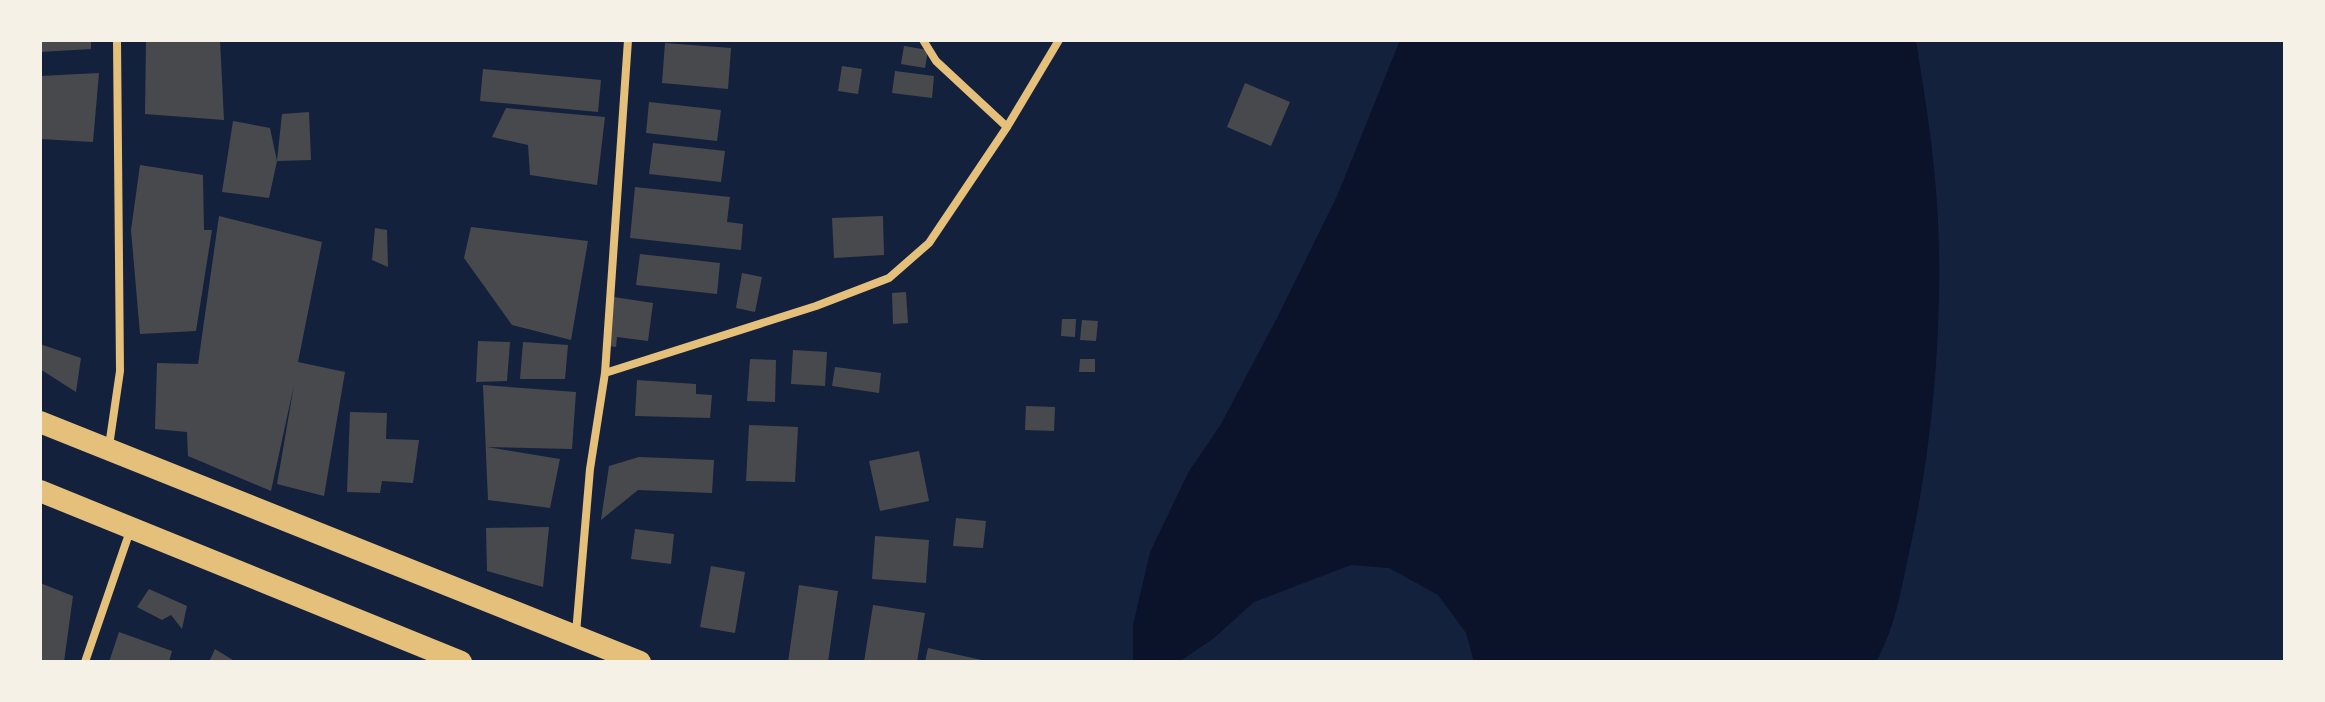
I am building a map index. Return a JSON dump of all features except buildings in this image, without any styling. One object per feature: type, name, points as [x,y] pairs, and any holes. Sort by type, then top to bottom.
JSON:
[{"type":"highway","points":[[40,422],[640,662]]},
{"type":"highway","points":[[40,491],[461,662]]},
{"type":"street","points":[[109,450],[120,371],[117,40]]},
{"type":"street","points":[[576,636],[590,469],[605,373],[628,40]]},
{"type":"street","points":[[923,40],[936,61],[1007,127]]},
{"type":"street","points":[[605,373],[816,306],[889,278],[929,243],[1007,127],[1059,40]]},
{"type":"street","points":[[85,662],[131,527]]},
{"type":"water","points":[[1400,40],[1916,40],[1931,144],[1938,223],[1936,366],[1918,509],[1897,609],[1876,662],[1474,662],[1466,633],[1438,595],[1389,568],[1351,565],[1254,602],[1214,638],[1179,662],[1133,662],[1133,625],[1150,552],[1189,471],[1221,424],[1278,316],[1337,196]]}]
